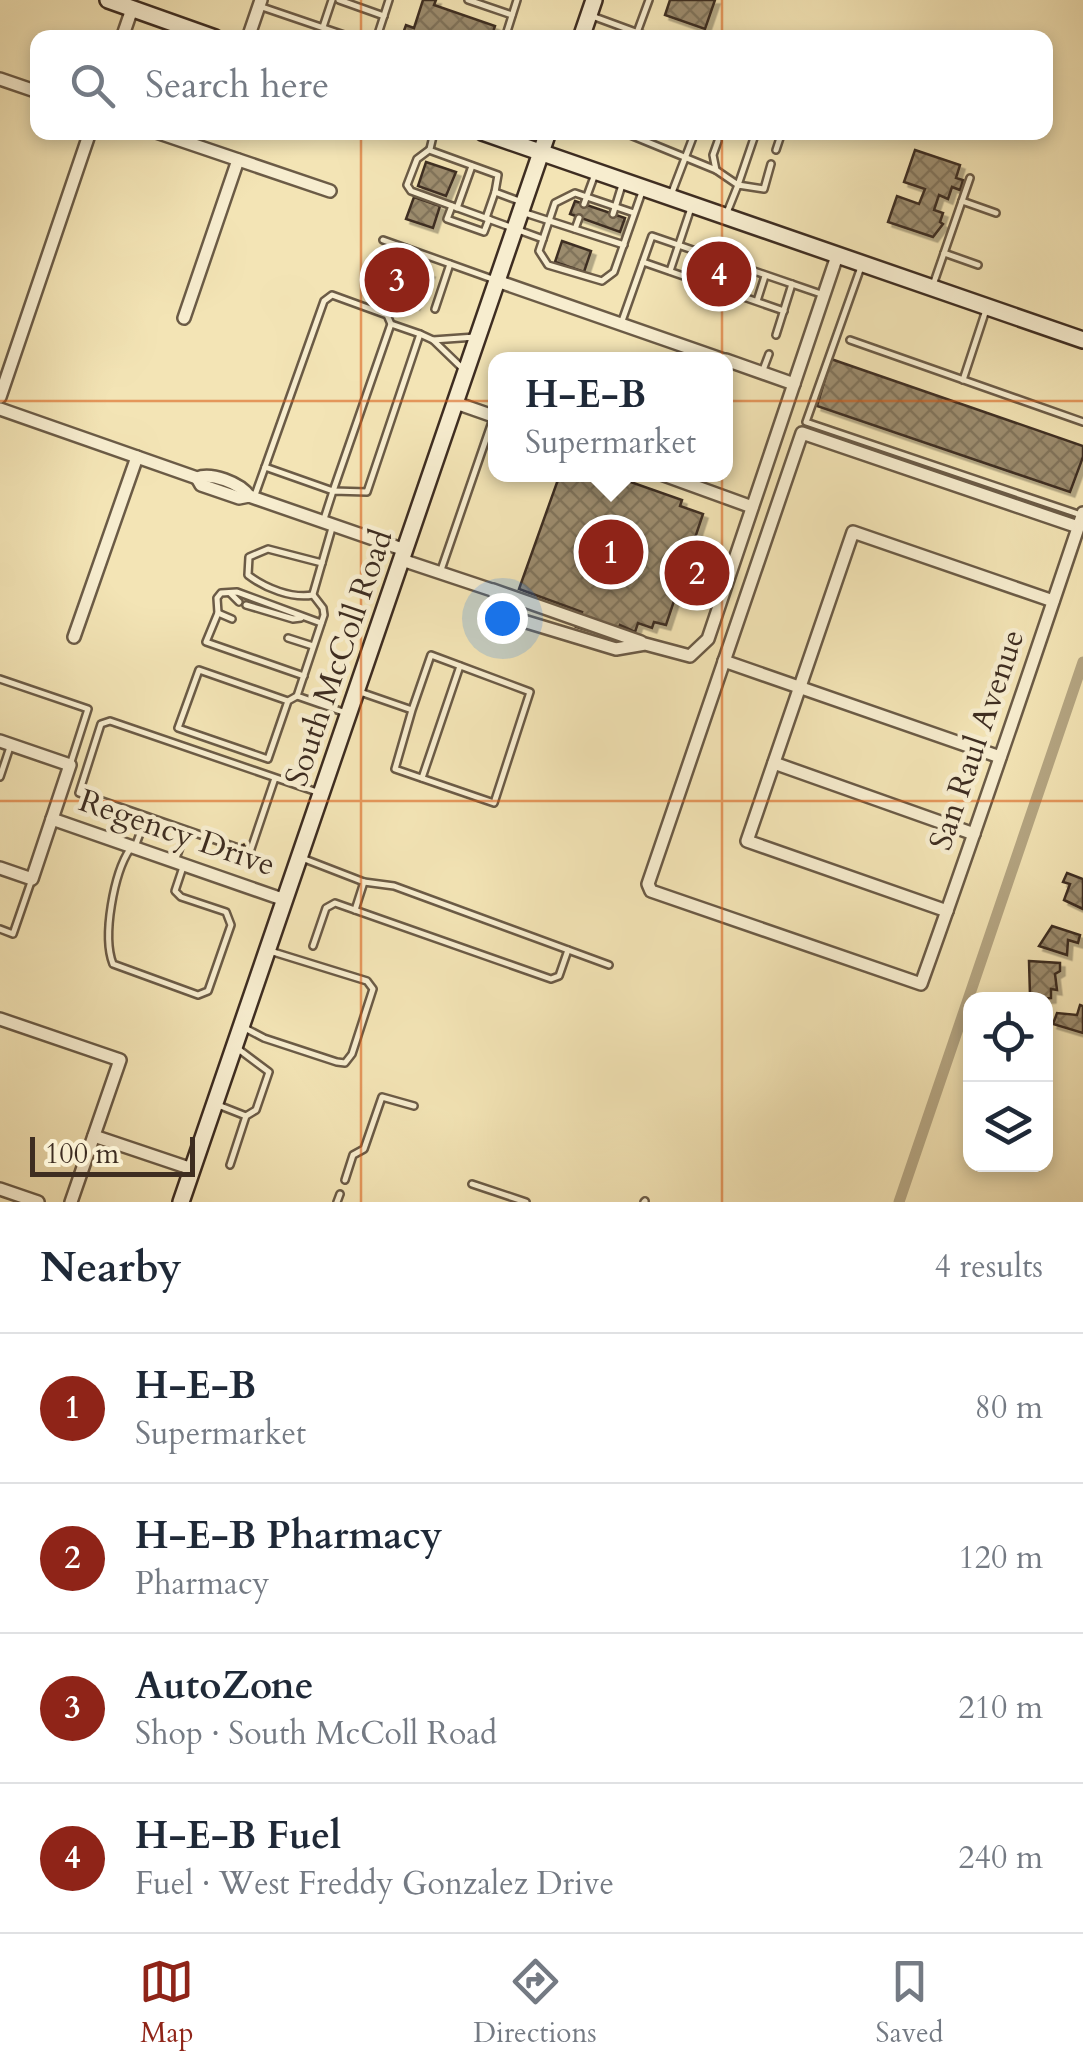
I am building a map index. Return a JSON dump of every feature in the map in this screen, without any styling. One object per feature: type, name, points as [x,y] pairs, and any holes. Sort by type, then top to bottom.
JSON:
[{"type":"main road","points":[[108,0],[191,30]]},
{"type":"main road","points":[[584,30],[592,4]]},
{"type":"main road","points":[[503,140],[1083,340]]},
{"type":"main road","name":"South McColl Road","points":[[181,1202],[545,140]]},
{"type":"street","points":[[251,30],[260,3]]},
{"type":"street","points":[[125,30],[132,9]]},
{"type":"street","points":[[0,79],[30,89]]},
{"type":"street","points":[[0,397],[87,140]]},
{"type":"street","points":[[179,140],[330,191]]},
{"type":"street","points":[[184,318],[238,160]]},
{"type":"street","points":[[0,409],[197,478],[205,474],[440,573],[690,656],[708,639],[837,256]]},
{"type":"street","points":[[497,281],[702,352]]},
{"type":"street","points":[[733,363],[794,384]]},
{"type":"street","points":[[456,403],[488,414]]},
{"type":"street","points":[[1000,757],[724,661],[804,427],[1081,519]]},
{"type":"street","points":[[74,637],[137,457]]},
{"type":"street","points":[[684,482],[752,506]]},
{"type":"street","name":"San Raul Avenue","points":[[724,661],[648,884],[651,892],[920,984],[1081,519]]},
{"type":"street","points":[[947,911],[746,841],[853,532],[1054,602]]},
{"type":"street","points":[[492,590],[520,620],[616,649],[645,644]]},
{"type":"street","points":[[0,868],[32,879],[70,765],[5,743]]},
{"type":"street","points":[[774,763],[974,834]]},
{"type":"street","name":"Regency Drive","points":[[52,818],[285,900]]},
{"type":"street","points":[[0,1019],[120,1060],[71,1202]]},
{"type":"street","points":[[94,1136],[192,1169]]},
{"type":"street","points":[[0,1189],[38,1202]]},
{"type":"lane","points":[[323,27],[335,0],[384,16]]},
{"type":"lane","points":[[379,30],[389,0]]},
{"type":"lane","points":[[468,0],[512,15]]},
{"type":"lane","points":[[507,30],[517,0]]},
{"type":"lane","points":[[638,30],[648,0]]},
{"type":"lane","points":[[260,3],[331,30]]},
{"type":"lane","points":[[592,4],[629,30]]},
{"type":"lane","points":[[432,140],[429,150],[417,159],[408,184],[412,191],[543,240]]},
{"type":"lane","points":[[643,140],[716,170],[738,185],[759,190],[764,188],[771,164]]},
{"type":"lane","points":[[670,198],[691,140]]},
{"type":"lane","points":[[725,218],[753,140]]},
{"type":"lane","points":[[776,150],[779,140]]},
{"type":"lane","points":[[716,170],[713,155],[718,141]]},
{"type":"lane","points":[[429,150],[472,166],[498,176],[484,232],[447,219],[472,166]]},
{"type":"lane","points":[[585,200],[595,173]]},
{"type":"lane","points":[[932,288],[970,178]]},
{"type":"lane","points":[[614,210],[623,182]]},
{"type":"lane","points":[[634,213],[601,206],[575,193],[555,203],[539,251],[548,265],[602,281],[614,272],[643,189]]},
{"type":"lane","points":[[495,192],[549,220],[624,245]]},
{"type":"lane","points":[[962,200],[996,213]]},
{"type":"lane","points":[[670,271],[692,206]]},
{"type":"lane","points":[[575,229],[579,218]]},
{"type":"lane","points":[[591,234],[595,224]]},
{"type":"lane","points":[[604,239],[608,228]]},
{"type":"lane","points":[[621,324],[652,236],[731,267],[824,295]]},
{"type":"lane","points":[[384,240],[497,281]]},
{"type":"lane","points":[[944,253],[978,265]]},
{"type":"lane","points":[[643,262],[784,311]]},
{"type":"lane","points":[[434,309],[450,264]]},
{"type":"lane","points":[[804,427],[862,264]]},
{"type":"lane","points":[[698,281],[701,273]]},
{"type":"lane","points":[[757,301],[765,275]]},
{"type":"lane","points":[[711,286],[714,277]]},
{"type":"lane","points":[[724,290],[726,282]]},
{"type":"lane","points":[[776,335],[792,284]]},
{"type":"lane","points":[[252,497],[324,301],[332,295],[386,314],[391,324],[433,340],[466,372]]},
{"type":"lane","points":[[962,380],[987,307]]},
{"type":"lane","points":[[313,594],[333,492],[391,324]]},
{"type":"lane","points":[[265,467],[333,492],[367,492],[420,334]]},
{"type":"lane","points":[[433,340],[478,336]]},
{"type":"lane","points":[[850,340],[1083,422]]},
{"type":"lane","points":[[762,373],[769,354]]},
{"type":"lane","points":[[440,573],[488,436]]},
{"type":"lane","points":[[313,594],[294,596],[255,580],[248,575],[249,558],[268,549],[322,563]]},
{"type":"lane","points":[[228,591],[321,624]]},
{"type":"lane","points":[[228,591],[243,604],[293,619],[304,617]]},
{"type":"lane","points":[[228,591],[217,598],[218,613],[206,642],[304,676]]},
{"type":"lane","points":[[288,702],[199,670],[178,728],[268,759],[288,702],[297,696],[321,624],[324,608],[313,594]]},
{"type":"lane","points":[[218,613],[232,619]]},
{"type":"lane","points":[[288,638],[314,646]]},
{"type":"lane","points":[[432,655],[460,666],[530,692],[494,803],[395,769],[432,655]]},
{"type":"lane","points":[[422,778],[460,666]]},
{"type":"lane","points":[[0,679],[88,709],[70,765]]},
{"type":"lane","points":[[357,691],[412,710]]},
{"type":"lane","points":[[297,696],[349,714]]},
{"type":"lane","points":[[275,778],[250,852],[78,793],[101,724],[110,721],[322,793]]},
{"type":"lane","points":[[0,778],[5,743]]},
{"type":"lane","points":[[146,817],[134,847],[118,867],[108,950],[113,964],[198,994],[208,990],[231,925],[226,912],[181,896],[175,890],[186,831]]},
{"type":"lane","points":[[300,857],[364,882],[394,886],[609,965]]},
{"type":"lane","points":[[0,930],[13,934],[32,879]]},
{"type":"lane","points":[[355,910],[364,882]]},
{"type":"lane","points":[[313,946],[330,905],[335,903],[551,979],[559,976],[568,950]]},
{"type":"lane","points":[[242,1026],[337,1062],[345,1062],[352,1054],[373,989],[366,981],[268,950]]},
{"type":"lane","points":[[230,1165],[246,1116],[256,1110],[268,1072],[235,1046]]},
{"type":"lane","points":[[345,1180],[354,1154],[364,1148],[382,1097],[414,1106]]},
{"type":"lane","points":[[215,1104],[246,1116]]},
{"type":"lane","points":[[472,1184],[526,1202]]},
{"type":"lane","points":[[337,1202],[340,1194]]},
{"type":"building","points":[[423,0],[436,0],[434,5],[495,26],[494,30],[404,30],[406,25],[414,28]]},
{"type":"building","points":[[670,0],[715,0],[705,29],[665,15]]},
{"type":"building","points":[[915,150],[960,165],[956,178],[963,180],[960,190],[952,187],[948,199],[939,195],[934,210],[943,213],[943,224],[933,237],[888,222],[897,196],[919,204],[925,189],[904,182]]},
{"type":"building","points":[[426,162],[456,172],[446,196],[418,186]]},
{"type":"building","points":[[414,197],[440,206],[433,228],[406,219]]},
{"type":"building","points":[[575,201],[625,218],[620,232],[570,214]]},
{"type":"building","points":[[562,241],[591,251],[584,272],[555,262]]},
{"type":"building","points":[[374,257],[430,273],[415,305],[364,288]]},
{"type":"building","points":[[694,258],[741,274],[737,285],[690,269]]},
{"type":"building","points":[[831,359],[1083,446],[1070,492],[817,406]]},
{"type":"building","points":[[557,482],[631,482],[682,500],[680,506],[703,514],[666,625],[654,622],[652,628],[638,623],[635,632],[620,625],[615,638],[576,627],[582,612],[519,589]]},
{"type":"building","points":[[1067,873],[1083,879],[1083,909],[1064,900],[1070,884],[1063,882]]},
{"type":"building","points":[[1052,926],[1080,935],[1078,943],[1068,940],[1067,955],[1039,946]]},
{"type":"building","points":[[1029,961],[1060,963],[1060,971],[1055,974],[1057,990],[1030,992]]},
{"type":"building","points":[[1080,1005],[1083,1006],[1083,1033],[1053,1024],[1057,1013],[1077,1015]]},
{"type":"waterway","points":[[899,1202],[1083,662]]},
{"type":"place","name":"H-E-B Fuel","points":[[719,274]]},
{"type":"place","name":"AutoZone","points":[[397,280]]},
{"type":"place","name":"H-E-B","points":[[611,552]]},
{"type":"place","name":"H-E-B Pharmacy","points":[[697,573]]}]
